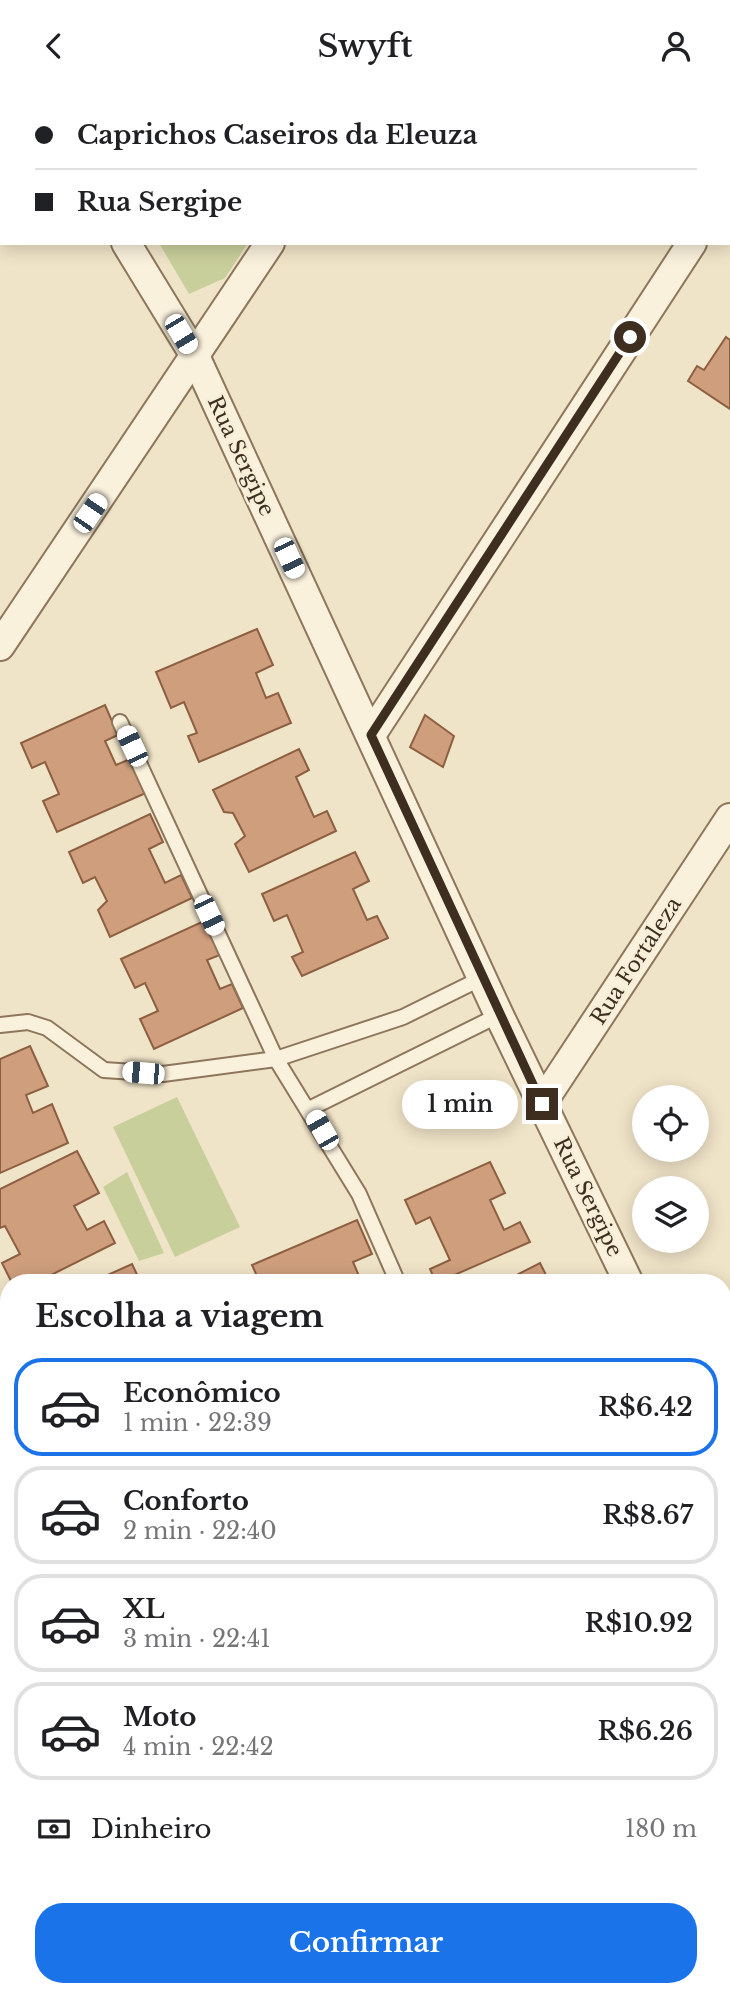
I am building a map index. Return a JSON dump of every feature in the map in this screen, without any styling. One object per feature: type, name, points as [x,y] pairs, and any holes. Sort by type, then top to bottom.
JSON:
[{"type":"street","name":"Rua Sergipe","points":[[127,245],[195,356],[499,1015],[625,1274]]},
{"type":"street","points":[[0,646],[269,245]]},
{"type":"street","points":[[371,735],[690,245]]},
{"type":"street","name":"Rua Fortaleza","points":[[542,1104],[730,818]]},
{"type":"lane","points":[[120,722],[276,1059],[359,1194],[394,1274]]},
{"type":"lane","points":[[0,1025],[28,1021],[47,1028],[104,1070],[163,1074],[276,1059],[403,1017],[482,978]]},
{"type":"lane","points":[[309,1109],[499,1015]]},
{"type":"green space","points":[[160,245],[247,245],[225,278],[189,294]]},
{"type":"green space","points":[[177,1097],[240,1227],[175,1257],[113,1127]]},
{"type":"green space","points":[[127,1172],[164,1253],[139,1261],[103,1187]]},
{"type":"building","points":[[726,337],[730,340],[730,409],[688,381],[697,366],[704,370]]},
{"type":"building","points":[[257,629],[273,665],[256,673],[266,698],[278,693],[291,723],[199,762],[188,736],[197,733],[184,702],[171,708],[156,672]]},
{"type":"building","points":[[105,705],[118,735],[105,741],[116,765],[130,759],[146,793],[57,832],[43,801],[59,794],[45,762],[32,768],[21,743]]},
{"type":"building","points":[[425,715],[454,736],[443,767],[410,747]]},
{"type":"building","points":[[299,749],[309,770],[296,777],[314,817],[327,811],[336,831],[249,872],[235,844],[245,836],[233,813],[224,812],[213,790]]},
{"type":"building","points":[[150,814],[163,842],[149,849],[165,883],[181,875],[192,898],[110,937],[98,910],[107,901],[95,877],[83,883],[69,852]]},
{"type":"building","points":[[355,852],[369,881],[353,889],[367,920],[377,916],[388,938],[302,976],[292,957],[303,952],[287,915],[274,921],[262,894]]},
{"type":"building","points":[[204,921],[220,955],[207,960],[220,989],[232,984],[243,1008],[154,1049],[140,1019],[158,1011],[145,983],[135,988],[121,959]]},
{"type":"building","points":[[30,1046],[48,1086],[26,1095],[33,1113],[52,1104],[68,1143],[0,1173],[0,1059]]},
{"type":"building","points":[[77,1151],[99,1193],[74,1206],[87,1230],[104,1221],[115,1243],[53,1274],[8,1274],[2,1263],[20,1254],[5,1226],[0,1228],[0,1189]]},
{"type":"building","points":[[490,1162],[505,1193],[490,1200],[504,1230],[520,1222],[530,1242],[457,1274],[432,1274],[430,1269],[450,1260],[430,1217],[416,1224],[405,1200]]},
{"type":"building","points":[[357,1220],[372,1254],[353,1262],[358,1274],[256,1274],[252,1265]]},
{"type":"building","points":[[540,1263],[546,1274],[519,1274]]},
{"type":"building","points":[[132,1264],[137,1274],[110,1274]]},
{"type":"route","points":[[542,1104],[371,735],[630,337]]}]
